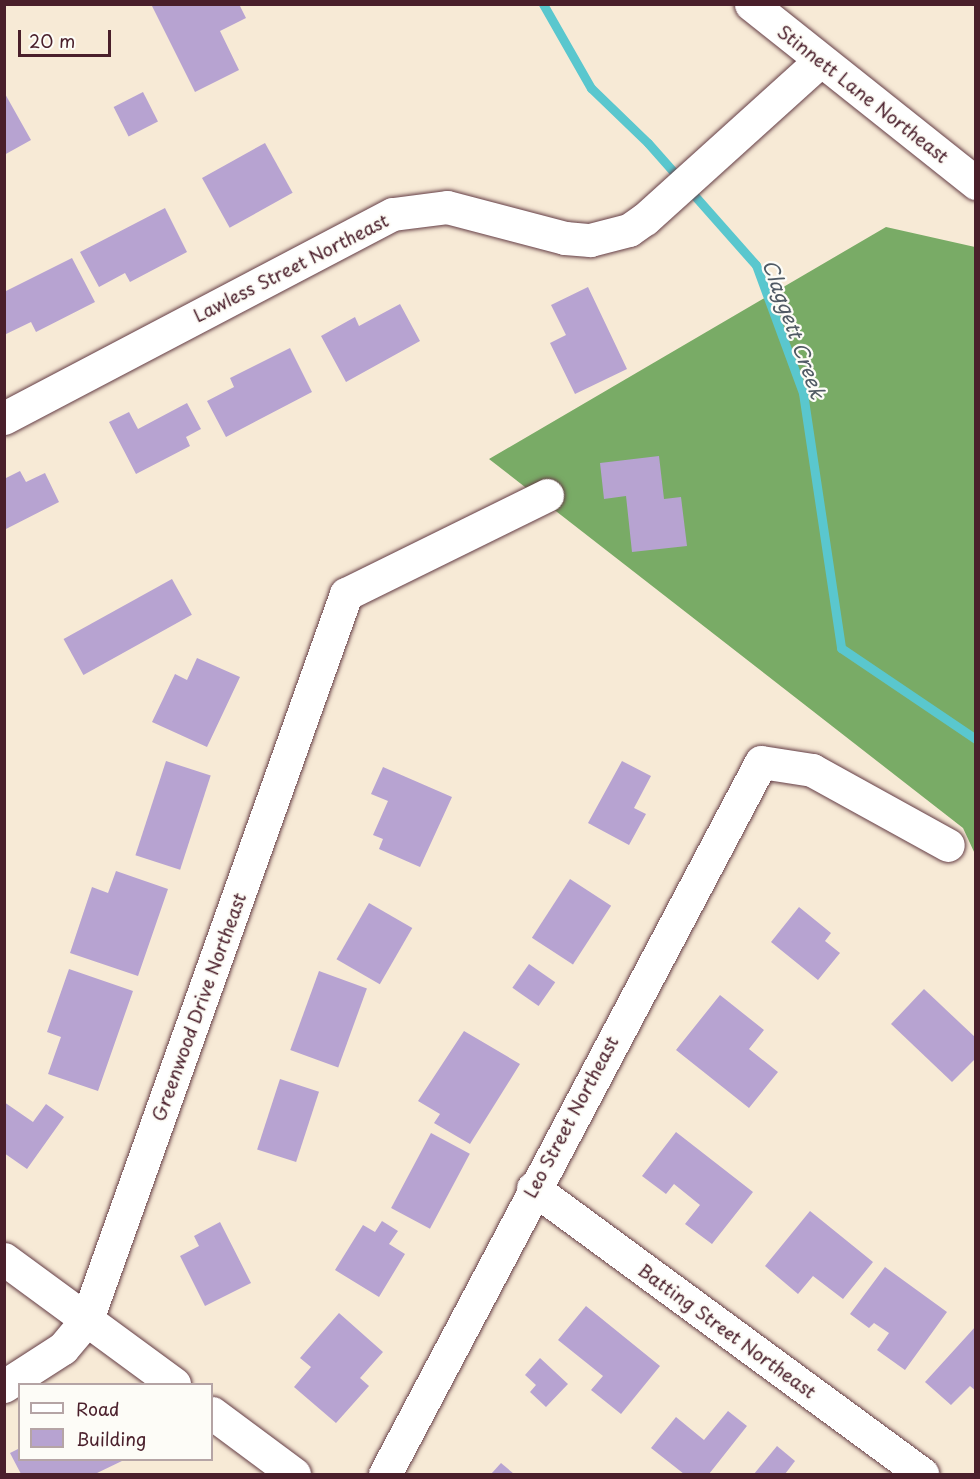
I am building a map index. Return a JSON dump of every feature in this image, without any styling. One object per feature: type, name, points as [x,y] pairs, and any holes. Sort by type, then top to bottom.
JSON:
[{"type":"street","name":"Stinnett Lane Northeast","points":[[751,4],[819,62],[975,183]]},
{"type":"street","name":"Lawless Street Northeast","points":[[4,418],[393,214],[447,207],[565,238],[590,240],[612,237],[645,219],[819,62]]},
{"type":"street","name":"Greenwood Drive Northeast","points":[[4,1386],[55,1354],[87,1319],[346,594],[547,495]]},
{"type":"street","name":"Leo Street Northeast","points":[[385,1474],[533,1188],[761,762],[812,770],[948,844]]},
{"type":"street","name":"Batting Street Northeast","points":[[533,1188],[922,1474]]},
{"type":"street","points":[[4,1259],[173,1383]]},
{"type":"street","points":[[213,1414],[294,1474]]},
{"type":"green space","points":[[886,227],[975,247],[975,854],[963,828],[489,459]]},
{"type":"building","points":[[151,4],[239,4],[246,18],[220,31],[239,70],[195,92]]},
{"type":"building","points":[[4,92],[31,140],[4,155]]},
{"type":"building","points":[[143,92],[158,121],[129,136],[114,107]]},
{"type":"building","points":[[265,143],[293,193],[230,228],[202,178]]},
{"type":"building","points":[[165,208],[187,252],[130,282],[125,273],[99,287],[80,252]]},
{"type":"building","points":[[72,258],[95,302],[36,332],[31,322],[4,335],[4,292]]},
{"type":"building","points":[[588,287],[627,369],[575,394],[550,343],[566,335],[551,305]]},
{"type":"building","points":[[400,304],[420,341],[346,382],[321,336],[355,317],[359,326]]},
{"type":"building","points":[[290,348],[312,392],[226,437],[207,401],[234,387],[230,378]]},
{"type":"building","points":[[187,403],[201,429],[186,437],[190,446],[136,474],[109,422],[129,412],[138,429]]},
{"type":"building","points":[[659,456],[664,499],[681,497],[687,546],[632,552],[626,496],[604,499],[600,463]]},
{"type":"building","points":[[20,471],[26,482],[45,473],[59,502],[4,530],[4,479]]},
{"type":"building","points":[[172,579],[192,615],[83,675],[64,639]]},
{"type":"building","points":[[197,658],[240,677],[207,747],[152,722],[175,674],[187,680]]},
{"type":"building","points":[[166,761],[211,776],[180,870],[135,855]]},
{"type":"building","points":[[622,761],[651,776],[634,808],[646,814],[629,845],[588,823]]},
{"type":"building","points":[[383,767],[452,797],[420,867],[379,849],[383,839],[373,835],[388,801],[371,794]]},
{"type":"building","points":[[116,871],[168,889],[138,976],[70,953],[92,887],[108,893]]},
{"type":"building","points":[[570,879],[611,906],[573,964],[532,938]]},
{"type":"building","points":[[369,903],[412,928],[380,984],[336,959]]},
{"type":"building","points":[[799,907],[831,933],[825,941],[840,953],[818,980],[771,942]]},
{"type":"building","points":[[529,964],[555,982],[539,1006],[512,988]]},
{"type":"building","points":[[69,969],[133,991],[98,1091],[48,1074],[61,1037],[47,1032]]},
{"type":"building","points":[[319,971],[367,988],[338,1067],[290,1050]]},
{"type":"building","points":[[924,989],[976,1038],[976,1058],[952,1082],[891,1024]]},
{"type":"building","points":[[720,995],[764,1030],[749,1049],[778,1072],[749,1108],[676,1050]]},
{"type":"building","points":[[464,1031],[520,1064],[470,1144],[434,1123],[440,1114],[418,1101]]},
{"type":"building","points":[[280,1079],[319,1092],[296,1162],[257,1149]]},
{"type":"building","points":[[4,1102],[33,1122],[46,1104],[64,1117],[27,1169],[4,1153]]},
{"type":"building","points":[[676,1132],[753,1192],[712,1244],[685,1224],[700,1205],[674,1184],[666,1194],[642,1176]]},
{"type":"building","points":[[431,1133],[470,1154],[430,1229],[391,1208]]},
{"type":"building","points":[[810,1211],[873,1262],[843,1299],[813,1276],[798,1294],[765,1266]]},
{"type":"building","points":[[382,1221],[398,1231],[389,1244],[405,1254],[379,1297],[335,1270],[363,1225],[375,1232]]},
{"type":"building","points":[[220,1222],[251,1283],[205,1306],[180,1256],[199,1246],[194,1236]]},
{"type":"building","points":[[885,1267],[947,1312],[905,1370],[877,1350],[889,1333],[874,1323],[869,1328],[850,1314]]},
{"type":"building","points":[[586,1306],[660,1366],[621,1414],[591,1390],[603,1376],[558,1340]]},
{"type":"building","points":[[339,1313],[383,1352],[360,1378],[369,1386],[336,1423],[294,1387],[311,1367],[300,1358]]},
{"type":"building","points":[[976,1326],[976,1391],[970,1386],[951,1405],[925,1382]]},
{"type":"building","points":[[540,1358],[568,1384],[546,1407],[530,1392],[536,1385],[525,1375]]},
{"type":"building","points":[[728,1411],[747,1426],[709,1474],[684,1474],[651,1448],[676,1417],[704,1440]]},
{"type":"building","points":[[777,1446],[795,1461],[785,1474],[754,1474]]},
{"type":"building","points":[[18,1449],[18,1461],[122,1461],[95,1474],[21,1474],[10,1453]]},
{"type":"building","points":[[501,1463],[514,1474],[491,1474]]},
{"type":"waterway","name":"Claggett Creek","points":[[543,4],[591,88],[648,143],[756,265],[803,393],[841,648],[976,739]]}]
